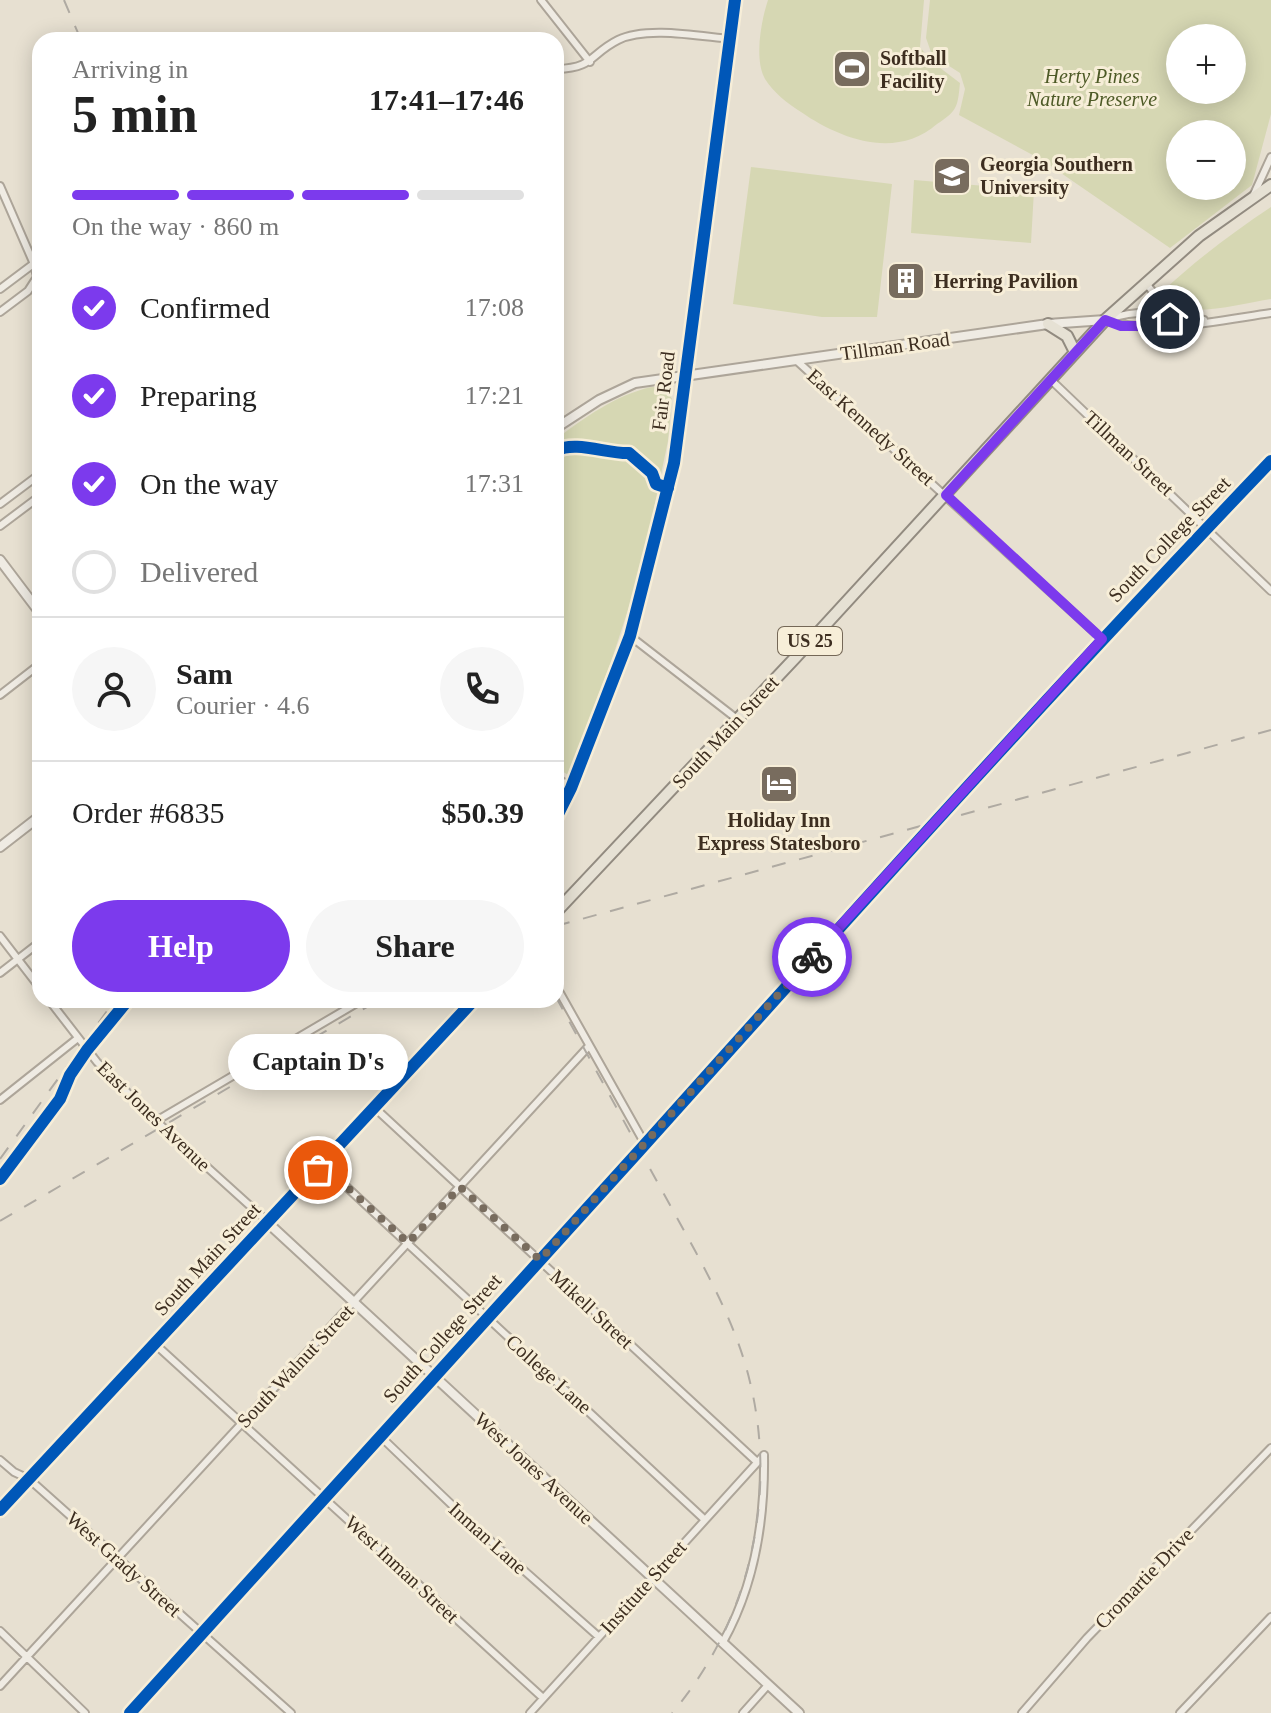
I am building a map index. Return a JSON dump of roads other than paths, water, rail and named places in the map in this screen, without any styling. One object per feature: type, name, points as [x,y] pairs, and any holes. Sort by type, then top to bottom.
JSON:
[{"type":"main road","name":"Fair Road","points":[[564,802],[630,636],[674,463],[735,0]]},
{"type":"main road","name":"South Main Street","points":[[564,903],[1105,320],[1199,236],[1271,185]]},
{"type":"main road","points":[[1048,324],[1067,336],[1075,352]]},
{"type":"main road","points":[[460,1015],[463,1008]]},
{"type":"main road","name":"South Main Street","points":[[0,1510],[467,1008]]},
{"type":"street","points":[[541,0],[590,62]]},
{"type":"street","points":[[564,69],[575,69],[590,62],[620,39],[652,33],[730,39]]},
{"type":"street","points":[[1252,198],[1271,157]]},
{"type":"street","points":[[0,186],[32,251]]},
{"type":"street","points":[[0,289],[32,265]]},
{"type":"street","points":[[1146,283],[1168,312],[1168,326]]},
{"type":"street","points":[[0,312],[32,286]]},
{"type":"street","name":"Tillman Road","points":[[564,423],[599,400],[635,383],[685,373],[1048,324],[1105,320],[1125,313],[1168,312],[1211,322]]},
{"type":"street","name":"Tillman Road","points":[[1105,320],[1121,326],[1168,326],[1271,313]]},
{"type":"street","name":"East Kennedy Street","points":[[796,360],[1102,639]]},
{"type":"street","name":"Tillman Street","points":[[1050,379],[1271,591]]},
{"type":"street","name":"South College Street","points":[[130,1713],[862,901],[1102,639],[1271,461]]},
{"type":"street","points":[[0,504],[32,480]]},
{"type":"street","points":[[0,526],[32,502]]},
{"type":"street","points":[[0,560],[32,602]]},
{"type":"street","points":[[630,636],[737,719]]},
{"type":"street","points":[[0,695],[32,670]]},
{"type":"street","points":[[564,783],[571,788]]},
{"type":"street","points":[[0,847],[32,822]]},
{"type":"street","points":[[0,936],[32,978]]},
{"type":"street","points":[[0,973],[32,949]]},
{"type":"street","points":[[564,1001],[645,1144]]},
{"type":"street","name":"East Jones Avenue","points":[[55,1008],[97,1062],[156,1121],[268,1223]]},
{"type":"street","points":[[156,1121],[348,1008]]},
{"type":"street","points":[[0,1100],[78,1038]]},
{"type":"street","name":"South Walnut Street","points":[[0,1686],[589,1046]]},
{"type":"street","name":"Mikell Street","points":[[375,1108],[757,1462]]},
{"type":"street","name":"College Lane","points":[[323,1165],[704,1519]]},
{"type":"street","name":"West Jones Avenue","points":[[268,1223],[799,1713]]},
{"type":"street","name":"West Inman Street","points":[[155,1344],[543,1698]]},
{"type":"street","name":"Inman Lane","points":[[380,1436],[476,1528],[599,1637]]},
{"type":"street","name":"Cromartie Drive","points":[[1022,1713],[1087,1638],[1271,1448]]},
{"type":"street","name":"Institute Street","points":[[530,1713],[764,1455],[764,1498],[758,1548],[739,1611],[723,1642]]},
{"type":"street","name":"West Grady Street","points":[[0,1460],[29,1479],[291,1713]]},
{"type":"street","points":[[1180,1713],[1271,1617]]},
{"type":"street","points":[[0,1631],[85,1713]]},
{"type":"street","points":[[743,1713],[768,1685]]},
{"type":"railway","points":[[64,0],[78,32]]},
{"type":"railway","points":[[564,924],[1271,730]]},
{"type":"railway","points":[[0,1159],[109,1008]]},
{"type":"railway","points":[[0,1221],[365,1008]]},
{"type":"railway","points":[[562,1008],[716,1291],[744,1359],[758,1426],[758,1514],[738,1599],[721,1639],[699,1678],[672,1713]]},
{"type":"place","name":"Softball Facility","points":[[852,69]]},
{"type":"place","name":"Georgia Southern University","points":[[952,176]]},
{"type":"place","name":"Herring Pavilion","points":[[906,281]]},
{"type":"place","name":"Holiday Inn Express Statesboro","points":[[779,784]]},
{"type":"place","name":"Captain D's","points":[[318,1170]]},
{"type":"park label","name":"Herty Pines Nature Preserve","points":[[1092,88]]}]
